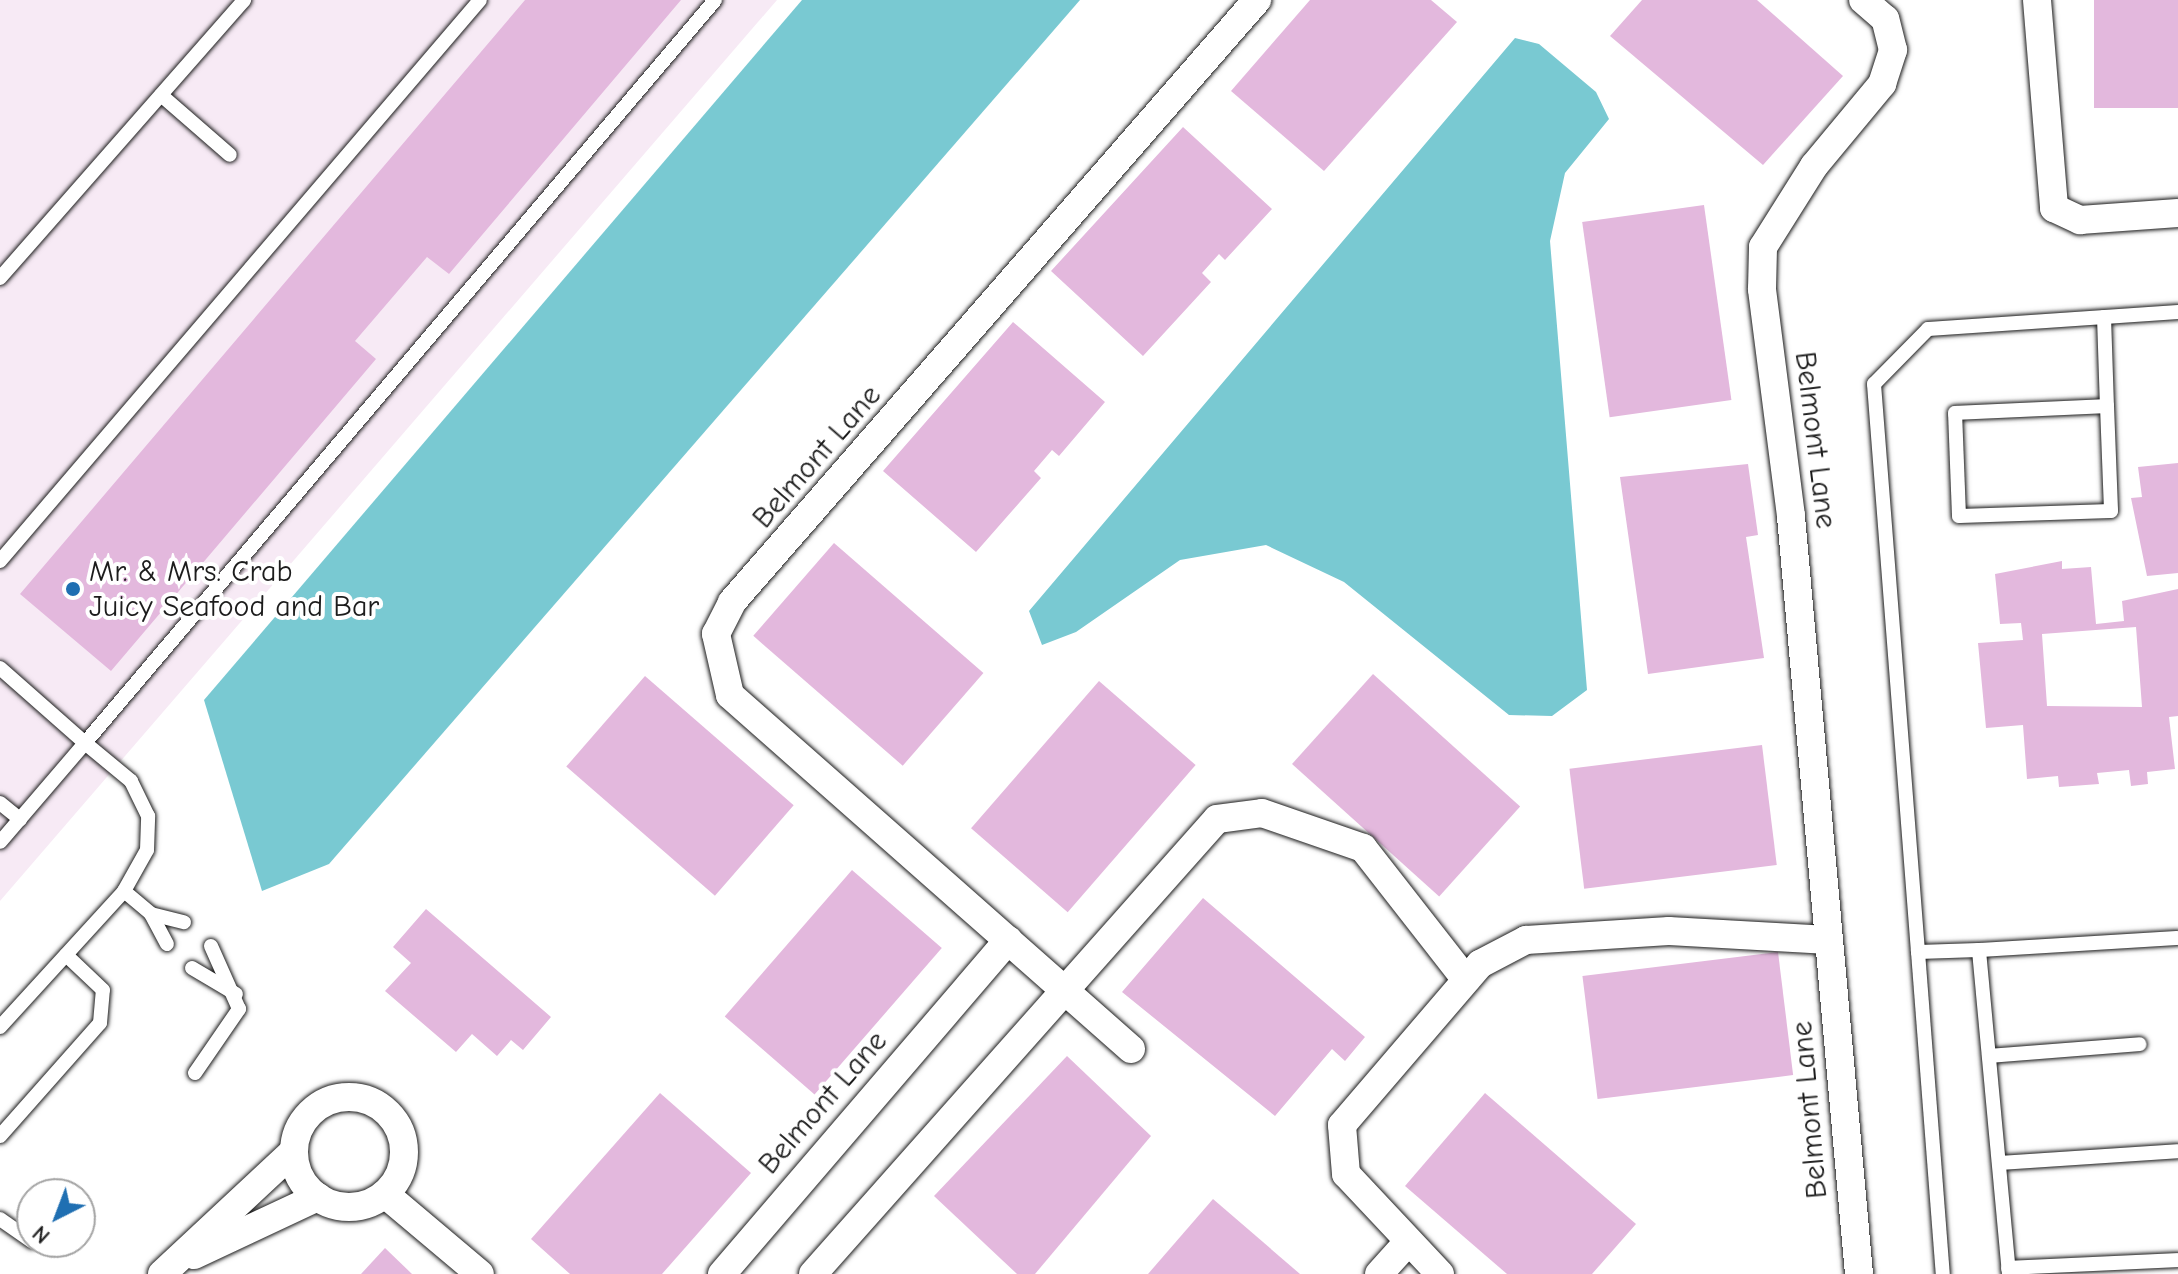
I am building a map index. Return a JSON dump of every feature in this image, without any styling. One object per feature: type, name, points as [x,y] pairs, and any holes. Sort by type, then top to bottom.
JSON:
[{"type":"street","name":"Belmont Lane","points":[[1131,1049],[730,695],[716,634],[732,602],[1257,0]]},
{"type":"street","name":"Belmont Lane","points":[[1859,1274],[1763,247],[1814,166],[1882,84],[1893,50],[1885,19],[1863,0]]},
{"type":"street","points":[[2037,0],[2054,208],[2080,220],[2178,213]]},
{"type":"street","points":[[813,1274],[1217,819],[1262,813],[1363,848],[1466,980]]},
{"type":"street","points":[[1440,1274],[1406,1244],[1346,1174],[1342,1125],[1466,980],[1526,940],[1669,931],[1829,940]]},
{"type":"street","name":"Belmont Lane","points":[[722,1274],[1008,940]]},
{"type":"street","points":[[336,1098],[373,1102],[399,1127],[404,1144],[403,1163],[385,1194],[352,1207],[318,1197],[301,1176],[294,1151],[297,1133],[320,1105],[336,1098]]},
{"type":"street","points":[[165,1271],[294,1151]]},
{"type":"street","points":[[385,1194],[480,1274]]},
{"type":"street","points":[[165,1271],[318,1197]]},
{"type":"street","points":[[1379,1274],[1406,1244]]},
{"type":"lane","points":[[0,278],[244,0]]},
{"type":"lane","points":[[0,561],[480,0]]},
{"type":"lane","points":[[0,842],[715,0]]},
{"type":"lane","points":[[161,95],[230,155]]},
{"type":"lane","points":[[1943,1274],[1874,384],[1928,329],[2178,312]]},
{"type":"lane","points":[[2104,317],[2111,511],[1959,516],[1955,413],[2107,406]]},
{"type":"lane","points":[[0,668],[131,781],[148,816],[147,850],[124,891],[0,1027]]},
{"type":"lane","points":[[0,803],[20,819]]},
{"type":"lane","points":[[124,891],[151,914],[167,944]]},
{"type":"lane","points":[[151,914],[184,922]]},
{"type":"lane","points":[[1918,952],[2178,938]]},
{"type":"lane","points":[[195,1073],[236,1021],[236,994],[211,946]]},
{"type":"lane","points":[[1979,950],[2008,1271],[2178,1260]]},
{"type":"lane","points":[[0,1136],[100,1023],[103,990],[66,955]]},
{"type":"lane","points":[[192,968],[236,994]]},
{"type":"lane","points":[[1989,1056],[2140,1044]]},
{"type":"lane","points":[[1999,1163],[2178,1151]]},
{"type":"shaded area","points":[[0,0],[777,0],[0,901]]},
{"type":"water","points":[[802,0],[1080,0],[329,864],[262,891],[204,700]]},
{"type":"water","points":[[1515,38],[1539,44],[1596,92],[1609,119],[1565,173],[1550,241],[1587,690],[1552,716],[1509,715],[1344,582],[1266,545],[1180,560],[1076,632],[1042,645],[1029,611]]},
{"type":"building","points":[[525,0],[681,0],[449,274],[427,257],[355,341],[376,359],[111,671],[20,594]]},
{"type":"building","points":[[1310,0],[1431,0],[1457,22],[1324,171],[1231,91]]},
{"type":"building","points":[[1642,0],[1757,0],[1843,76],[1763,165],[1610,36]]},
{"type":"building","points":[[2094,0],[2178,0],[2178,108],[2094,108]]},
{"type":"building","points":[[1183,127],[1272,209],[1225,260],[1219,254],[1202,273],[1211,282],[1143,356],[1051,271]]},
{"type":"building","points":[[1704,205],[1731,400],[1610,417],[1582,222]]},
{"type":"building","points":[[1013,322],[1105,402],[1059,456],[1052,450],[1034,471],[1041,478],[976,552],[883,471]]},
{"type":"building","points":[[2178,463],[2178,573],[2147,576],[2131,498],[2142,497],[2138,467]]},
{"type":"building","points":[[1748,464],[1758,535],[1746,537],[1764,658],[1648,674],[1620,477]]},
{"type":"building","points":[[834,543],[983,673],[903,766],[753,636]]},
{"type":"building","points":[[2062,561],[2062,569],[2091,567],[2096,624],[2124,621],[2122,601],[2178,589],[2178,716],[2169,717],[2175,769],[2147,772],[2148,784],[2131,786],[2129,770],[2097,773],[2099,784],[2059,787],[2058,776],[2027,779],[2023,725],[1986,728],[1978,643],[2023,640],[2021,623],[2000,624],[1995,574]],"holes":[[[2136,627],[2142,707],[2047,706],[2042,634]]]},
{"type":"building","points":[[1373,674],[1520,806],[1439,896],[1292,764]]},
{"type":"building","points":[[645,676],[794,805],[715,896],[566,767]]},
{"type":"building","points":[[1099,681],[1196,765],[1068,912],[971,828]]},
{"type":"building","points":[[1762,745],[1777,865],[1584,889],[1569,769]]},
{"type":"building","points":[[852,870],[942,948],[815,1094],[725,1016]]},
{"type":"building","points":[[1203,898],[1365,1037],[1345,1061],[1332,1049],[1275,1116],[1122,992]]},
{"type":"building","points":[[426,909],[551,1017],[523,1050],[511,1040],[497,1056],[472,1034],[456,1052],[385,991],[411,963],[393,947]]},
{"type":"building","points":[[1778,952],[1793,1075],[1598,1099],[1582,976]]},
{"type":"building","points":[[1067,1056],[1151,1136],[1035,1274],[1017,1274],[934,1196]]},
{"type":"building","points":[[660,1093],[751,1173],[662,1274],[570,1274],[531,1239]]},
{"type":"building","points":[[1485,1093],[1636,1224],[1592,1274],[1507,1274],[1405,1186]]},
{"type":"building","points":[[1213,1199],[1300,1274],[1148,1274]]},
{"type":"building","points":[[385,1248],[412,1274],[361,1274]]},
{"type":"place","name":"Mr. & Mrs. Crab Juicy Seafood and Bar","points":[[73,589]]}]
